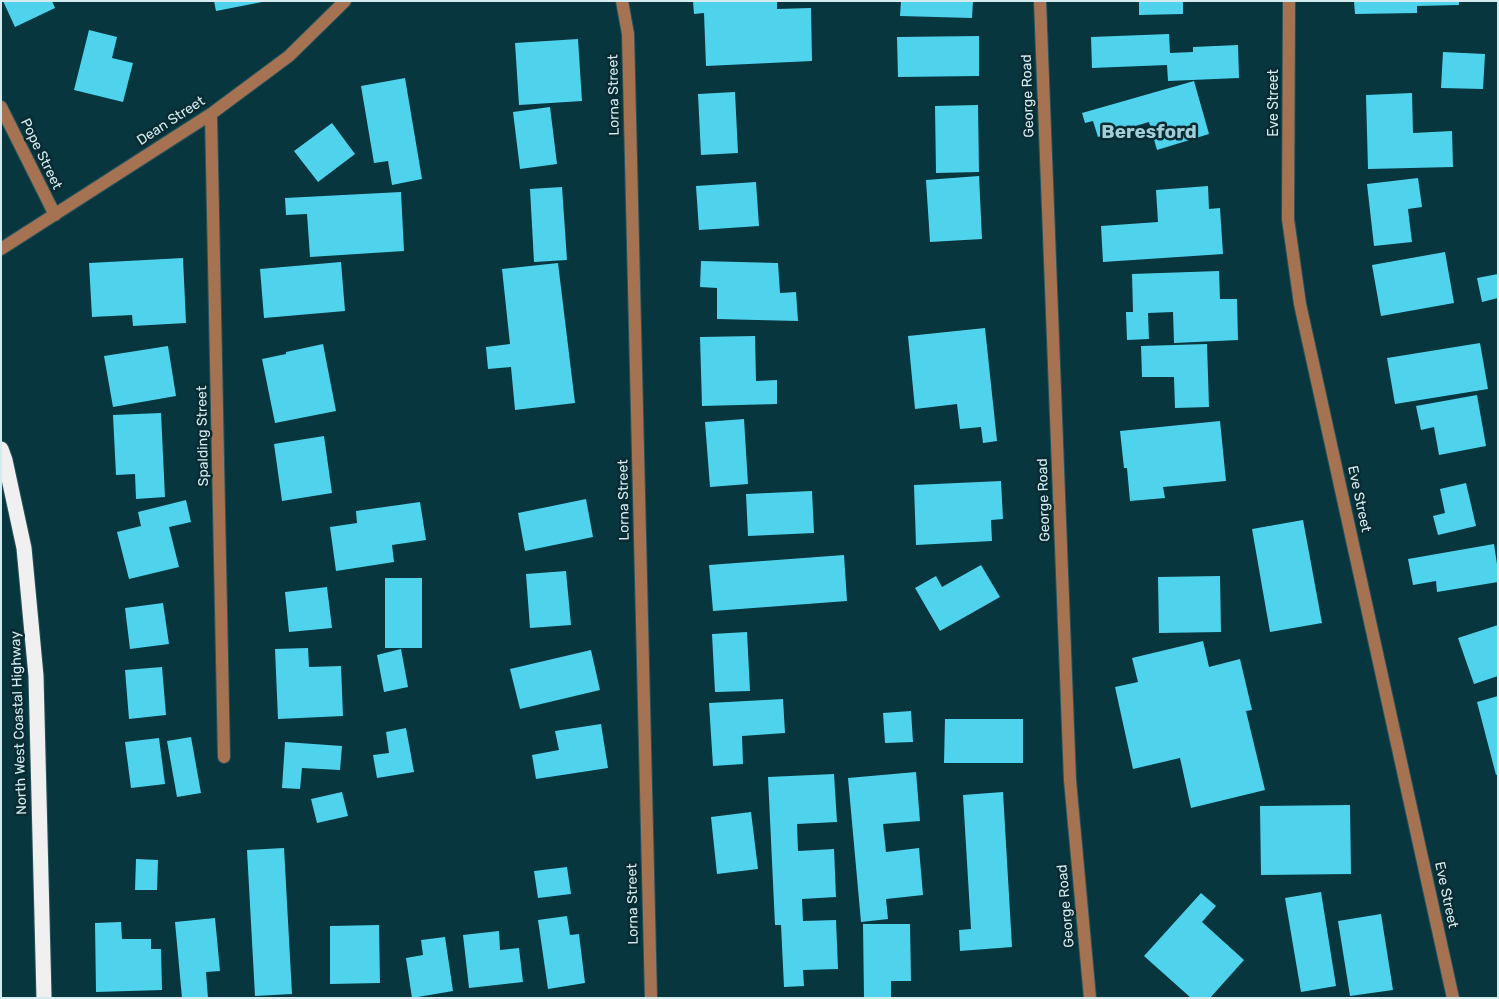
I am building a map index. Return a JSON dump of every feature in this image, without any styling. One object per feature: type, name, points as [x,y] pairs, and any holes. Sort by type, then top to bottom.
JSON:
[{"type":"highway","name":"North West Coastal Highway","points":[[1,449],[24,548],[36,676],[44,998]]},
{"type":"street","name":"Dean Street","points":[[1,249],[211,114],[289,56],[345,1]]},
{"type":"street","name":"Lorna Street","points":[[622,1],[628,34],[651,998]]},
{"type":"street","name":"George Road","points":[[1040,1],[1070,780],[1090,998]]},
{"type":"street","name":"Eve Street","points":[[1289,1],[1288,219],[1300,304],[1453,998]]},
{"type":"street","name":"Pope Street","points":[[1,107],[55,215]]},
{"type":"street","name":"Spalding Street","points":[[211,114],[224,757]]},
{"type":"building","points":[[3,1],[52,1],[55,8],[15,27]]},
{"type":"building","points":[[214,1],[262,1],[262,2],[216,11]]},
{"type":"building","points":[[693,1],[777,1],[777,9],[811,8],[812,61],[706,66],[704,13],[694,14]]},
{"type":"building","points":[[901,1],[973,1],[972,18],[900,16]]},
{"type":"building","points":[[1139,1],[1183,1],[1183,14],[1139,15]]},
{"type":"building","points":[[1354,1],[1459,1],[1459,5],[1417,6],[1417,13],[1355,14]]},
{"type":"building","points":[[89,30],[117,37],[112,58],[133,63],[123,102],[74,90]]},
{"type":"building","points":[[1169,34],[1170,53],[1193,52],[1193,47],[1238,45],[1239,78],[1168,81],[1167,65],[1092,68],[1091,37]]},
{"type":"building","points":[[979,36],[979,76],[898,77],[897,37]]},
{"type":"building","points":[[578,39],[582,101],[519,105],[515,43]]},
{"type":"building","points":[[1443,52],[1485,54],[1483,89],[1441,88]]},
{"type":"building","points":[[405,78],[422,179],[392,185],[388,161],[374,163],[361,86]]},
{"type":"building","points":[[1194,81],[1209,134],[1157,150],[1149,122],[1098,137],[1093,121],[1085,123],[1082,113]]},
{"type":"building","points":[[735,92],[738,153],[701,155],[698,94]]},
{"type":"building","points":[[1412,93],[1413,133],[1452,131],[1453,167],[1368,169],[1366,95]]},
{"type":"building","points":[[978,105],[979,172],[936,173],[935,106]]},
{"type":"building","points":[[550,107],[557,164],[520,169],[513,112]]},
{"type":"building","points":[[332,123],[355,154],[318,182],[294,151]]},
{"type":"building","points":[[979,176],[982,239],[930,242],[926,180]]},
{"type":"building","points":[[1418,178],[1422,207],[1408,209],[1412,242],[1374,246],[1367,184]]},
{"type":"building","points":[[756,182],[759,226],[699,230],[696,186]]},
{"type":"building","points":[[1208,186],[1209,209],[1220,208],[1223,254],[1103,262],[1101,226],[1158,222],[1156,190]]},
{"type":"building","points":[[562,187],[567,260],[534,262],[530,189]]},
{"type":"building","points":[[401,192],[404,251],[310,257],[307,214],[286,215],[285,198]]},
{"type":"building","points":[[1445,252],[1454,303],[1381,316],[1372,265]]},
{"type":"building","points":[[183,258],[186,323],[133,326],[132,315],[92,317],[89,263]]},
{"type":"building","points":[[701,261],[778,263],[780,293],[796,292],[798,321],[717,319],[717,288],[700,287]]},
{"type":"building","points":[[341,262],[345,311],[264,318],[260,269]]},
{"type":"building","points":[[558,263],[575,403],[515,410],[511,367],[488,369],[486,347],[510,344],[502,269]]},
{"type":"building","points":[[1219,271],[1220,299],[1237,299],[1238,340],[1174,343],[1173,312],[1148,313],[1149,339],[1127,340],[1126,312],[1133,312],[1132,274]]},
{"type":"building","points":[[1498,274],[1498,298],[1482,302],[1477,278]]},
{"type":"building","points":[[985,328],[997,441],[983,443],[981,427],[960,429],[957,404],[915,409],[908,336]]},
{"type":"building","points":[[755,336],[756,381],[777,380],[777,404],[702,406],[700,337]]},
{"type":"building","points":[[1480,343],[1488,389],[1395,404],[1387,358]]},
{"type":"building","points":[[323,344],[336,411],[275,423],[262,359]]},
{"type":"building","points":[[1207,344],[1209,407],[1175,408],[1174,377],[1142,377],[1141,346]]},
{"type":"building","points":[[168,346],[176,396],[113,407],[104,356]]},
{"type":"building","points":[[1477,395],[1486,446],[1439,455],[1434,427],[1421,430],[1416,406]]},
{"type":"building","points":[[161,413],[165,497],[136,499],[135,474],[116,475],[113,415]]},
{"type":"building","points":[[744,419],[748,484],[710,487],[705,422]]},
{"type":"building","points":[[1220,421],[1226,481],[1163,487],[1165,498],[1130,501],[1127,468],[1124,468],[1120,431]]},
{"type":"building","points":[[324,436],[332,493],[282,501],[274,444]]},
{"type":"building","points":[[1001,481],[1003,519],[991,520],[992,541],[916,545],[914,485]]},
{"type":"building","points":[[1466,483],[1476,526],[1438,535],[1433,516],[1445,513],[1440,489]]},
{"type":"building","points":[[812,491],[814,533],[748,536],[746,494]]},
{"type":"building","points":[[586,499],[593,537],[525,551],[518,513]]},
{"type":"building","points":[[186,500],[191,522],[169,527],[179,567],[129,579],[117,532],[141,526],[138,512]]},
{"type":"building","points":[[420,502],[426,540],[392,545],[394,562],[336,571],[330,527],[357,523],[356,511]]},
{"type":"building","points":[[1303,520],[1322,623],[1270,632],[1252,529]]},
{"type":"building","points":[[1494,544],[1498,582],[1437,592],[1436,581],[1413,585],[1408,559]]},
{"type":"building","points":[[844,555],[847,601],[713,611],[709,565]]},
{"type":"building","points":[[981,565],[1000,597],[940,631],[915,588],[936,576],[942,587]]},
{"type":"building","points":[[566,571],[571,625],[530,628],[526,574]]},
{"type":"building","points":[[1220,576],[1221,632],[1159,633],[1158,577]]},
{"type":"building","points":[[385,578],[422,578],[422,648],[385,648]]},
{"type":"building","points":[[327,587],[332,628],[289,632],[285,592]]},
{"type":"building","points":[[163,603],[169,644],[130,649],[125,608]]},
{"type":"building","points":[[1498,625],[1498,676],[1474,684],[1458,638]]},
{"type":"building","points":[[747,632],[750,691],[715,692],[712,634]]},
{"type":"building","points":[[1203,641],[1209,667],[1240,659],[1252,710],[1246,711],[1265,790],[1191,808],[1180,758],[1133,769],[1115,687],[1138,682],[1132,658]]},
{"type":"building","points":[[308,648],[309,667],[341,666],[343,716],[278,719],[275,649]]},
{"type":"building","points":[[401,649],[408,687],[384,692],[377,655]]},
{"type":"building","points":[[591,650],[600,690],[520,709],[510,669]]},
{"type":"building","points":[[162,667],[166,715],[129,719],[125,670]]},
{"type":"building","points":[[1498,696],[1498,774],[1496,775],[1477,702]]},
{"type":"building","points":[[783,699],[785,733],[742,736],[743,764],[713,766],[709,703]]},
{"type":"building","points":[[911,711],[913,742],[885,743],[883,713]]},
{"type":"building","points":[[945,719],[1023,719],[1023,763],[944,763]]},
{"type":"building","points":[[601,724],[608,768],[536,779],[532,755],[559,750],[555,731]]},
{"type":"building","points":[[406,728],[414,772],[377,778],[373,755],[389,753],[386,732]]},
{"type":"building","points":[[191,737],[201,793],[177,797],[167,741]]},
{"type":"building","points":[[159,738],[165,784],[131,788],[125,742]]},
{"type":"building","points":[[285,742],[342,746],[340,770],[302,768],[300,789],[282,788]]},
{"type":"building","points":[[916,772],[920,821],[883,824],[886,852],[919,848],[923,895],[886,899],[888,919],[861,922],[848,778]]},
{"type":"building","points":[[834,774],[837,822],[797,824],[798,851],[834,849],[836,897],[802,899],[803,921],[836,920],[838,969],[803,970],[804,986],[784,987],[781,925],[775,925],[768,777]]},
{"type":"building","points":[[342,792],[348,816],[317,823],[311,799]]},
{"type":"building","points":[[1003,792],[1012,947],[960,951],[959,930],[971,929],[963,795]]},
{"type":"building","points":[[1350,805],[1351,874],[1261,875],[1260,806]]},
{"type":"building","points":[[751,812],[758,869],[717,874],[711,817]]},
{"type":"building","points":[[284,848],[292,994],[255,996],[247,850]]},
{"type":"building","points":[[136,859],[158,860],[157,890],[135,890]]},
{"type":"building","points":[[567,867],[571,894],[538,898],[534,871]]},
{"type":"building","points":[[1321,892],[1336,986],[1301,992],[1285,898]]},
{"type":"building","points":[[1201,893],[1216,906],[1202,922],[1244,960],[1210,998],[1191,998],[1144,956]]},
{"type":"building","points":[[1381,914],[1393,990],[1350,996],[1338,921]]},
{"type":"building","points":[[567,916],[570,935],[579,934],[585,983],[548,989],[538,920]]},
{"type":"building","points":[[215,918],[220,971],[206,972],[208,998],[182,998],[175,922]]},
{"type":"building","points":[[121,922],[122,939],[151,939],[151,949],[161,949],[162,990],[96,992],[95,923]]},
{"type":"building","points":[[863,924],[910,924],[911,981],[891,981],[891,998],[864,998]]},
{"type":"building","points":[[379,925],[380,983],[330,984],[330,926]]},
{"type":"building","points":[[499,931],[500,950],[519,948],[523,982],[469,988],[463,935]]},
{"type":"building","points":[[445,937],[453,991],[412,998],[406,958],[423,955],[421,940]]},
{"type":"district","name":"Beresford","points":[[1149,133]]}]
